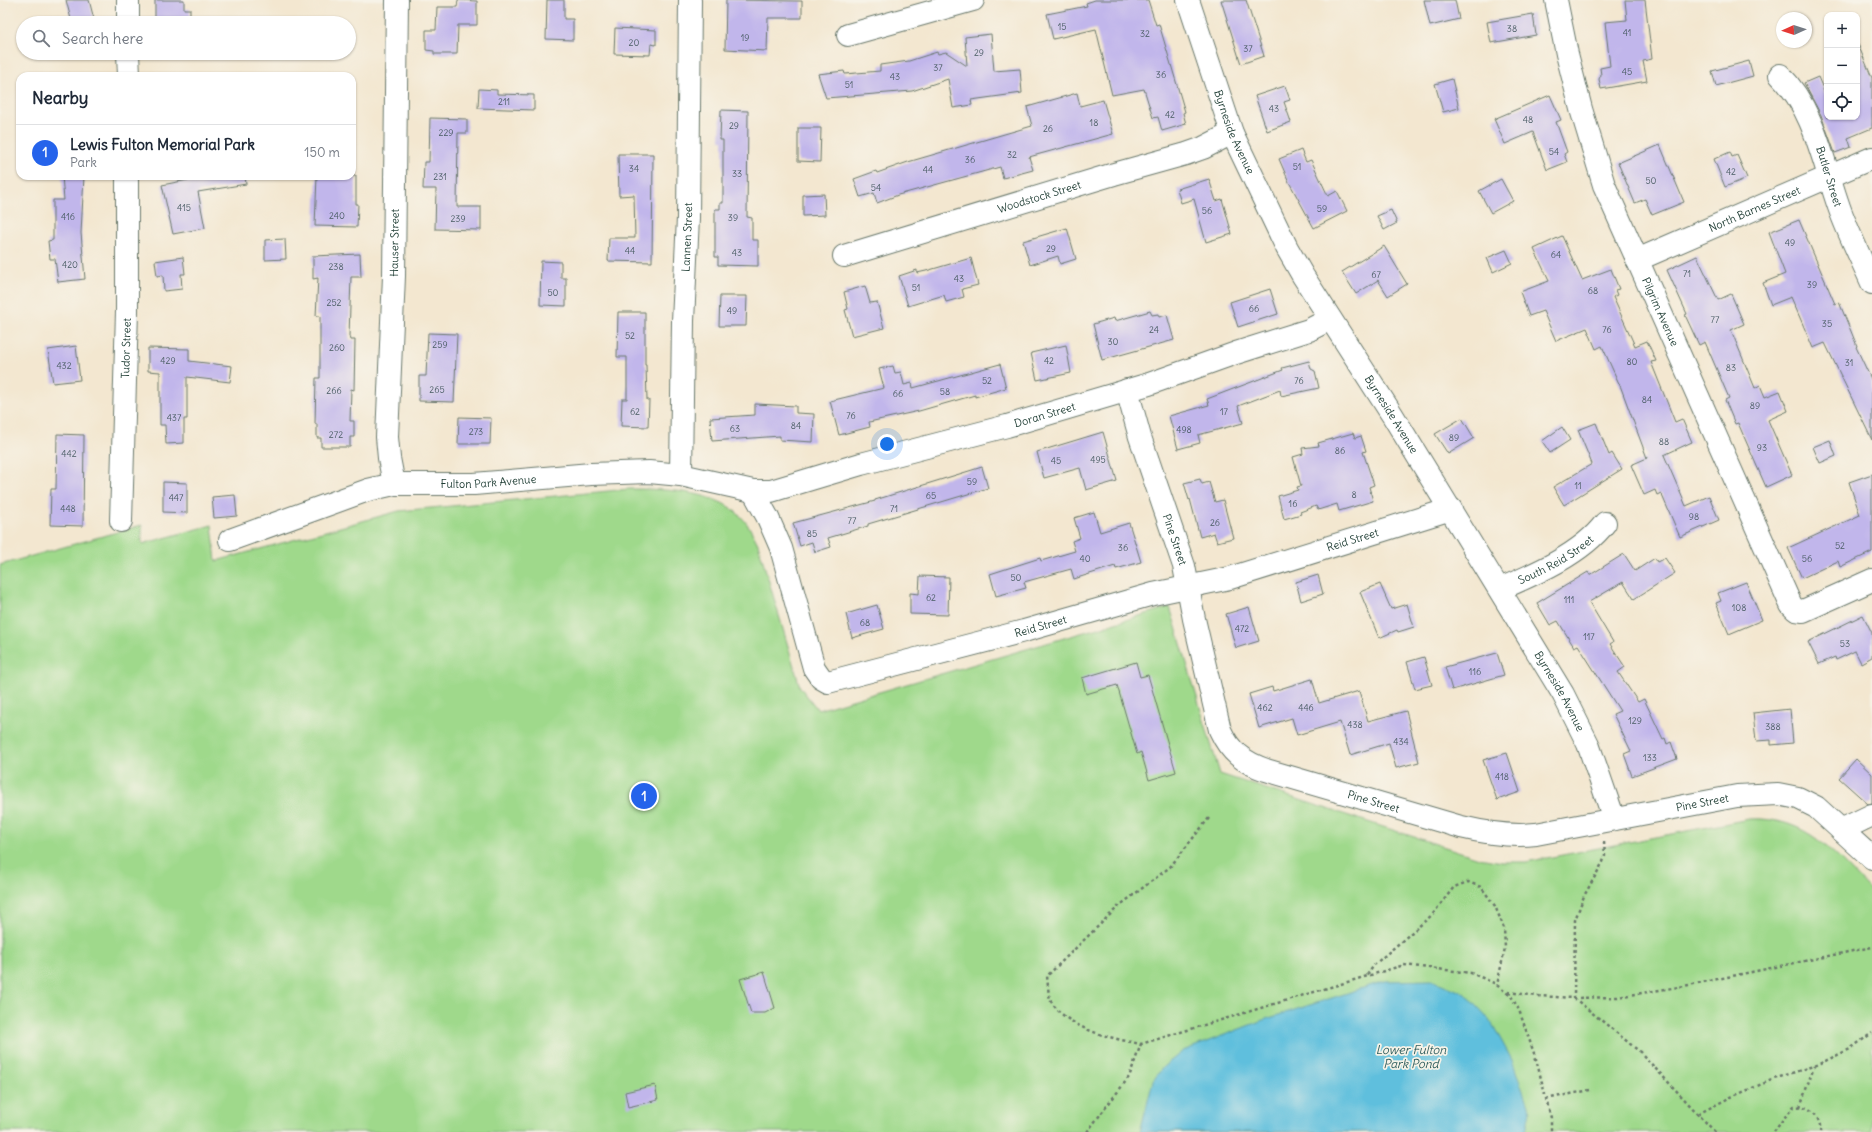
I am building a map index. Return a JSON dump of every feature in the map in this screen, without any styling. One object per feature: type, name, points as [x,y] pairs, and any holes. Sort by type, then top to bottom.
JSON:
[{"type":"street","points":[[128,0],[128,16]]},
{"type":"street","name":"Hauser Street","points":[[394,484],[387,437],[394,276],[397,0]]},
{"type":"street","name":"Lannen Street","points":[[681,475],[683,321],[688,218],[690,0]]},
{"type":"street","points":[[848,35],[973,0]]},
{"type":"street","name":"Byrneside Avenue","points":[[1188,0],[1232,133],[1287,248],[1500,590],[1572,711],[1594,759],[1614,819]]},
{"type":"street","name":"Pilgrim Avenue","points":[[1556,0],[1567,54],[1593,154],[1616,215],[1788,599],[1793,608],[1798,611],[1810,609],[1872,580]]},
{"type":"street","points":[[128,60],[129,72]]},
{"type":"street","name":"Butler Street","points":[[1780,75],[1789,84],[1800,100],[1823,153],[1840,209],[1872,282]]},
{"type":"street","name":"Woodstock Street","points":[[844,256],[990,213],[1114,174],[1186,154],[1203,148],[1232,133]]},
{"type":"street","name":"North Barnes Street","points":[[1637,260],[1872,158]]},
{"type":"street","name":"Tudor Street","points":[[121,521],[127,311],[127,180]]},
{"type":"street","name":"Doran Street","points":[[753,491],[778,489],[861,464],[1007,426],[1127,390],[1309,330],[1330,319]]},
{"type":"street","name":"Pine Street","points":[[1127,390],[1140,436],[1184,566],[1194,619],[1220,730],[1228,746],[1244,761],[1292,778],[1461,827],[1511,836],[1536,834],[1737,796],[1778,794],[1807,802],[1825,814],[1872,858]]},
{"type":"street","name":"Fulton Park Avenue","points":[[230,540],[368,490],[394,484],[474,484],[623,473],[655,473],[681,475],[753,491]]},
{"type":"street","name":"Reid Street","points":[[753,491],[768,518],[781,548],[814,668],[821,678],[828,682],[1024,631],[1153,594],[1230,578],[1450,509]]},
{"type":"street","name":"South Reid Street","points":[[1500,590],[1540,570],[1584,544],[1593,538],[1605,523]]},
{"type":"street","points":[[1842,830],[1872,815]]},
{"type":"path","points":[[1209,818],[1170,867],[1118,906],[1047,976],[1051,1002],[1071,1023],[1114,1039],[1141,1044],[1404,965],[1471,973],[1497,985],[1511,996],[1520,1010],[1536,1059],[1550,1118],[1551,1132]]},
{"type":"path","points":[[1574,998],[1575,920],[1584,896],[1603,862],[1605,850],[1603,839]]},
{"type":"path","points":[[1367,976],[1376,964],[1432,915],[1454,888],[1468,882],[1481,887],[1494,906],[1504,928],[1505,948],[1497,985]]},
{"type":"path","points":[[1506,992],[1537,996],[1574,998],[1618,996],[1684,986],[1872,947]]},
{"type":"path","points":[[1574,998],[1640,1052],[1715,1132]]},
{"type":"path","points":[[1698,1114],[1739,1094],[1815,1066],[1850,1049],[1872,1033]]},
{"type":"path","points":[[1087,1132],[1129,1077],[1141,1044]]},
{"type":"path","points":[[1800,1107],[1815,1066]]},
{"type":"path","points":[[1546,1099],[1590,1090]]},
{"type":"path","points":[[1774,1132],[1794,1107],[1804,1106],[1813,1111],[1821,1126],[1820,1132]]},
{"type":"green space","points":[[629,489],[686,492],[701,495],[727,505],[744,520],[758,544],[800,687],[818,710],[1170,607],[1220,774],[1479,858],[1502,862],[1526,862],[1749,819],[1770,820],[1788,824],[1804,831],[1832,851],[1872,892],[1872,1132],[0,1132],[0,565],[142,525],[142,544],[212,525],[216,561],[399,511]]},
{"type":"water","name":"Lower Fulton Park Pond","points":[[1432,980],[1466,994],[1490,1020],[1512,1060],[1530,1111],[1526,1132],[1140,1132],[1153,1081],[1163,1067],[1183,1051],[1263,1020],[1385,981]]},
{"type":"building","points":[[66,0],[89,0],[93,16],[70,16]]},
{"type":"building","points":[[155,0],[184,0],[184,9],[190,9],[190,16],[155,16]]},
{"type":"building","points":[[458,0],[477,1],[477,25],[458,25],[457,54],[434,54],[434,51],[426,50],[426,30],[436,30],[437,7],[457,7]]},
{"type":"building","points":[[547,0],[564,0],[564,19],[573,19],[573,40],[546,39]]},
{"type":"building","points":[[726,0],[802,1],[802,18],[768,18],[767,51],[725,49]]},
{"type":"building","points":[[1095,0],[1148,0],[1156,25],[1159,24],[1185,112],[1183,113],[1186,124],[1162,131],[1158,117],[1153,118],[1144,89],[1112,95],[1096,29],[1053,39],[1047,14],[1087,6],[1086,3]]},
{"type":"building","points":[[1221,0],[1246,0],[1264,56],[1241,64]]},
{"type":"building","points":[[1424,0],[1455,0],[1459,19],[1430,26]]},
{"type":"building","points":[[1625,0],[1645,0],[1652,59],[1643,61],[1647,81],[1601,89],[1599,79],[1601,75],[1600,68],[1610,66],[1605,22],[1627,20]]},
{"type":"building","points":[[1533,14],[1536,35],[1491,43],[1487,22]]},
{"type":"building","points":[[615,28],[656,30],[656,45],[651,44],[650,55],[614,54]]},
{"type":"building","points":[[991,34],[994,71],[1020,69],[1022,93],[971,100],[972,105],[953,108],[948,79],[912,91],[826,98],[818,74],[844,71],[845,74],[880,71],[880,65],[909,61],[937,52],[938,54],[946,52],[967,66],[965,37]]},
{"type":"building","points":[[1860,49],[1872,78],[1872,128],[1848,138],[1851,147],[1835,153],[1821,115],[1804,83],[1818,77],[1824,91],[1824,120],[1860,120]]},
{"type":"building","points":[[1749,61],[1753,76],[1716,86],[1712,71]]},
{"type":"building","points":[[1452,79],[1459,108],[1443,112],[1435,84]]},
{"type":"building","points":[[1285,86],[1290,100],[1284,102],[1291,122],[1267,131],[1255,96]]},
{"type":"building","points":[[479,89],[497,90],[497,94],[534,95],[534,110],[478,108]]},
{"type":"building","points":[[1077,93],[1080,106],[1103,100],[1113,134],[1029,157],[1033,170],[1003,178],[1000,167],[898,195],[877,203],[874,193],[860,197],[854,179],[876,171],[877,173],[908,162],[1032,126],[1027,107]]},
{"type":"building","points":[[1550,95],[1561,120],[1556,122],[1567,152],[1564,154],[1567,162],[1547,170],[1533,132],[1505,144],[1494,119]]},
{"type":"building","points":[[721,110],[748,111],[747,217],[752,218],[752,240],[758,240],[758,266],[718,265],[718,257],[715,257],[715,209],[720,209],[720,203],[723,203],[723,140],[720,140]]},
{"type":"building","points":[[430,118],[467,119],[467,133],[458,133],[457,207],[481,207],[481,230],[435,229],[436,189],[423,189],[424,162],[429,162]]},
{"type":"building","points":[[798,128],[821,128],[820,162],[798,161]]},
{"type":"building","points":[[1660,145],[1684,202],[1652,215],[1645,199],[1635,203],[1618,163]]},
{"type":"building","points":[[1301,150],[1306,162],[1311,160],[1328,196],[1337,191],[1347,211],[1314,228],[1289,182],[1279,159]]},
{"type":"building","points":[[1730,152],[1732,157],[1737,155],[1747,178],[1725,187],[1714,159]]},
{"type":"building","points":[[618,154],[653,154],[652,262],[608,261],[609,238],[635,238],[634,195],[619,196]]},
{"type":"building","points":[[1209,179],[1216,201],[1222,199],[1232,234],[1206,242],[1194,199],[1181,203],[1177,189]]},
{"type":"building","points":[[1501,179],[1513,201],[1491,213],[1479,191]]},
{"type":"building","points":[[62,180],[84,180],[81,233],[85,279],[58,282],[55,259],[50,259],[48,241],[53,240],[53,200],[64,200]]},
{"type":"building","points":[[188,180],[246,180],[246,184],[198,192],[205,228],[173,234],[162,185]]},
{"type":"building","points":[[317,180],[356,180],[356,204],[358,204],[357,227],[315,226]]},
{"type":"building","points":[[824,194],[825,215],[803,216],[803,195]]},
{"type":"building","points":[[1391,210],[1397,223],[1384,230],[1377,216]]},
{"type":"building","points":[[1799,220],[1835,304],[1839,302],[1857,346],[1856,347],[1872,381],[1872,440],[1825,343],[1813,348],[1791,297],[1771,305],[1763,283],[1785,274],[1769,232]]},
{"type":"building","points":[[1067,228],[1076,259],[1060,264],[1058,256],[1030,265],[1023,241]]},
{"type":"building","points":[[1562,236],[1582,280],[1611,269],[1619,289],[1615,290],[1617,295],[1613,297],[1635,346],[1647,341],[1656,361],[1651,362],[1675,422],[1682,419],[1692,442],[1664,455],[1686,506],[1709,496],[1719,520],[1680,537],[1661,493],[1657,495],[1655,490],[1644,495],[1631,465],[1647,458],[1621,388],[1602,346],[1596,349],[1587,328],[1556,341],[1543,311],[1529,316],[1520,292],[1549,281],[1534,249]]},
{"type":"building","points":[[285,239],[286,259],[265,260],[265,240]]},
{"type":"building","points":[[1384,246],[1407,284],[1388,296],[1378,280],[1356,294],[1342,272]]},
{"type":"building","points":[[1506,250],[1512,263],[1493,272],[1487,258]]},
{"type":"building","points":[[360,254],[361,277],[351,277],[349,336],[350,340],[355,340],[354,390],[351,389],[350,421],[354,421],[354,437],[350,437],[350,447],[321,447],[321,438],[317,438],[317,424],[315,424],[316,378],[320,378],[320,316],[316,316],[318,278],[313,279],[313,256]]},
{"type":"building","points":[[1697,256],[1718,300],[1731,294],[1744,324],[1731,330],[1755,388],[1760,385],[1765,397],[1780,391],[1788,411],[1768,420],[1792,475],[1766,487],[1738,423],[1735,424],[1725,400],[1729,398],[1705,342],[1699,345],[1667,270]]},
{"type":"building","points":[[183,257],[185,274],[181,274],[182,289],[164,291],[163,275],[157,276],[155,261]]},
{"type":"building","points":[[971,258],[978,285],[962,289],[964,297],[946,302],[944,295],[908,306],[899,276],[917,270],[917,273],[926,271]]},
{"type":"building","points":[[541,261],[561,262],[561,278],[566,278],[566,306],[540,305]]},
{"type":"building","points":[[865,286],[870,303],[877,302],[884,328],[852,336],[845,310],[848,309],[844,292]]},
{"type":"building","points":[[1270,289],[1278,314],[1238,327],[1230,302]]},
{"type":"building","points":[[720,296],[747,296],[746,326],[719,326]]},
{"type":"building","points":[[1150,311],[1152,315],[1158,314],[1159,317],[1167,315],[1174,340],[1102,360],[1093,324],[1114,318],[1115,321]]},
{"type":"building","points":[[618,312],[645,312],[645,365],[647,400],[649,400],[648,427],[621,426],[622,399],[627,399],[627,357],[617,357]]},
{"type":"building","points":[[428,333],[457,334],[454,402],[419,401],[419,376],[426,376]]},
{"type":"building","points":[[1066,345],[1071,373],[1037,380],[1031,353]]},
{"type":"building","points":[[76,346],[80,380],[53,383],[48,350]]},
{"type":"building","points":[[148,348],[189,349],[189,361],[232,366],[230,382],[187,377],[187,419],[184,419],[184,443],[166,444],[165,425],[160,425],[160,372],[148,371]]},
{"type":"building","points":[[1309,361],[1311,369],[1315,371],[1319,388],[1281,396],[1280,390],[1238,406],[1243,423],[1198,435],[1200,443],[1178,449],[1169,416],[1209,405],[1207,399],[1283,370],[1282,368]]},
{"type":"building","points":[[1000,364],[1006,388],[919,411],[869,422],[870,427],[839,435],[830,401],[884,388],[879,369],[893,366],[895,373],[901,372],[904,385],[912,383],[913,388]]},
{"type":"building","points":[[755,404],[796,406],[796,413],[814,414],[813,442],[780,440],[780,436],[712,441],[710,418],[755,415]]},
{"type":"building","points":[[459,417],[491,418],[490,444],[458,444]]},
{"type":"building","points":[[1462,418],[1474,438],[1448,454],[1435,434]]},
{"type":"building","points":[[1596,423],[1609,455],[1612,453],[1622,469],[1564,505],[1553,487],[1592,464],[1578,430]]},
{"type":"building","points":[[1562,427],[1570,440],[1550,453],[1542,441]]},
{"type":"building","points":[[1103,432],[1117,481],[1086,490],[1080,468],[1044,478],[1037,452]]},
{"type":"building","points":[[1353,433],[1355,438],[1361,436],[1366,451],[1363,452],[1374,485],[1369,487],[1373,501],[1339,511],[1337,504],[1318,510],[1316,506],[1300,512],[1301,514],[1284,519],[1278,496],[1298,490],[1297,487],[1301,486],[1293,457],[1303,454],[1302,448],[1319,446],[1318,443]]},
{"type":"building","points":[[57,434],[84,435],[83,526],[50,525],[51,489],[56,489]]},
{"type":"building","points":[[1830,440],[1836,456],[1820,463],[1813,447]]},
{"type":"building","points":[[982,467],[988,488],[868,524],[868,526],[828,538],[831,547],[815,552],[812,542],[800,546],[793,523],[875,501]]},
{"type":"building","points":[[1872,474],[1872,552],[1840,567],[1838,561],[1802,578],[1788,548],[1860,515],[1849,482]]},
{"type":"building","points":[[1200,479],[1202,484],[1209,482],[1215,502],[1223,500],[1233,538],[1217,542],[1214,533],[1200,537],[1190,499],[1189,500],[1184,483]]},
{"type":"building","points":[[163,482],[187,483],[187,513],[163,512]]},
{"type":"building","points":[[235,495],[237,516],[214,518],[212,497]]},
{"type":"building","points":[[1094,512],[1100,532],[1129,523],[1141,562],[1116,569],[1115,566],[1074,579],[1071,569],[1024,582],[1026,588],[996,596],[990,574],[1040,558],[1041,561],[1075,551],[1072,541],[1080,538],[1074,518]]},
{"type":"building","points":[[1624,554],[1635,571],[1655,558],[1657,562],[1665,558],[1675,573],[1634,599],[1623,582],[1589,602],[1613,642],[1610,644],[1625,667],[1618,672],[1638,702],[1644,699],[1663,739],[1665,738],[1667,744],[1671,742],[1677,759],[1632,776],[1624,754],[1631,751],[1613,714],[1620,711],[1578,645],[1574,647],[1558,621],[1550,625],[1537,603],[1588,572],[1590,575]]},
{"type":"building","points":[[1318,575],[1323,594],[1301,601],[1296,582]]},
{"type":"building","points":[[920,576],[949,577],[948,615],[910,614],[910,593],[919,594]]},
{"type":"building","points":[[1746,582],[1762,620],[1729,634],[1716,603],[1721,601],[1718,593]]},
{"type":"building","points":[[1380,584],[1391,609],[1407,604],[1414,627],[1398,632],[1397,630],[1379,638],[1360,592]]},
{"type":"building","points":[[877,605],[884,629],[852,638],[846,614]]},
{"type":"building","points":[[1249,607],[1259,641],[1236,648],[1226,614]]},
{"type":"building","points":[[1863,615],[1872,633],[1872,657],[1861,663],[1855,651],[1836,660],[1835,657],[1819,664],[1808,642]]},
{"type":"building","points":[[1497,653],[1504,675],[1452,690],[1445,667]]},
{"type":"building","points":[[1424,657],[1432,685],[1415,689],[1407,662]]},
{"type":"building","points":[[1136,662],[1140,677],[1148,675],[1176,772],[1149,780],[1141,752],[1137,754],[1117,685],[1086,694],[1082,678]]},
{"type":"building","points":[[1312,679],[1319,703],[1359,691],[1368,721],[1406,711],[1419,762],[1396,768],[1389,743],[1350,755],[1340,722],[1297,735],[1292,718],[1259,728],[1249,694],[1272,687],[1273,691]]},
{"type":"building","points":[[1790,709],[1793,743],[1771,745],[1771,740],[1756,741],[1753,713]]},
{"type":"building","points":[[1507,753],[1520,792],[1497,800],[1483,760]]},
{"type":"building","points":[[1856,759],[1872,774],[1872,803],[1868,804],[1839,778]]},
{"type":"building","points":[[764,972],[775,1008],[765,1013],[751,1013],[740,979]]},
{"type":"building","points":[[655,1085],[658,1100],[628,1107],[625,1092]]},
{"type":"place","name":"Lewis Fulton Memorial Park","points":[[644,796]]}]
